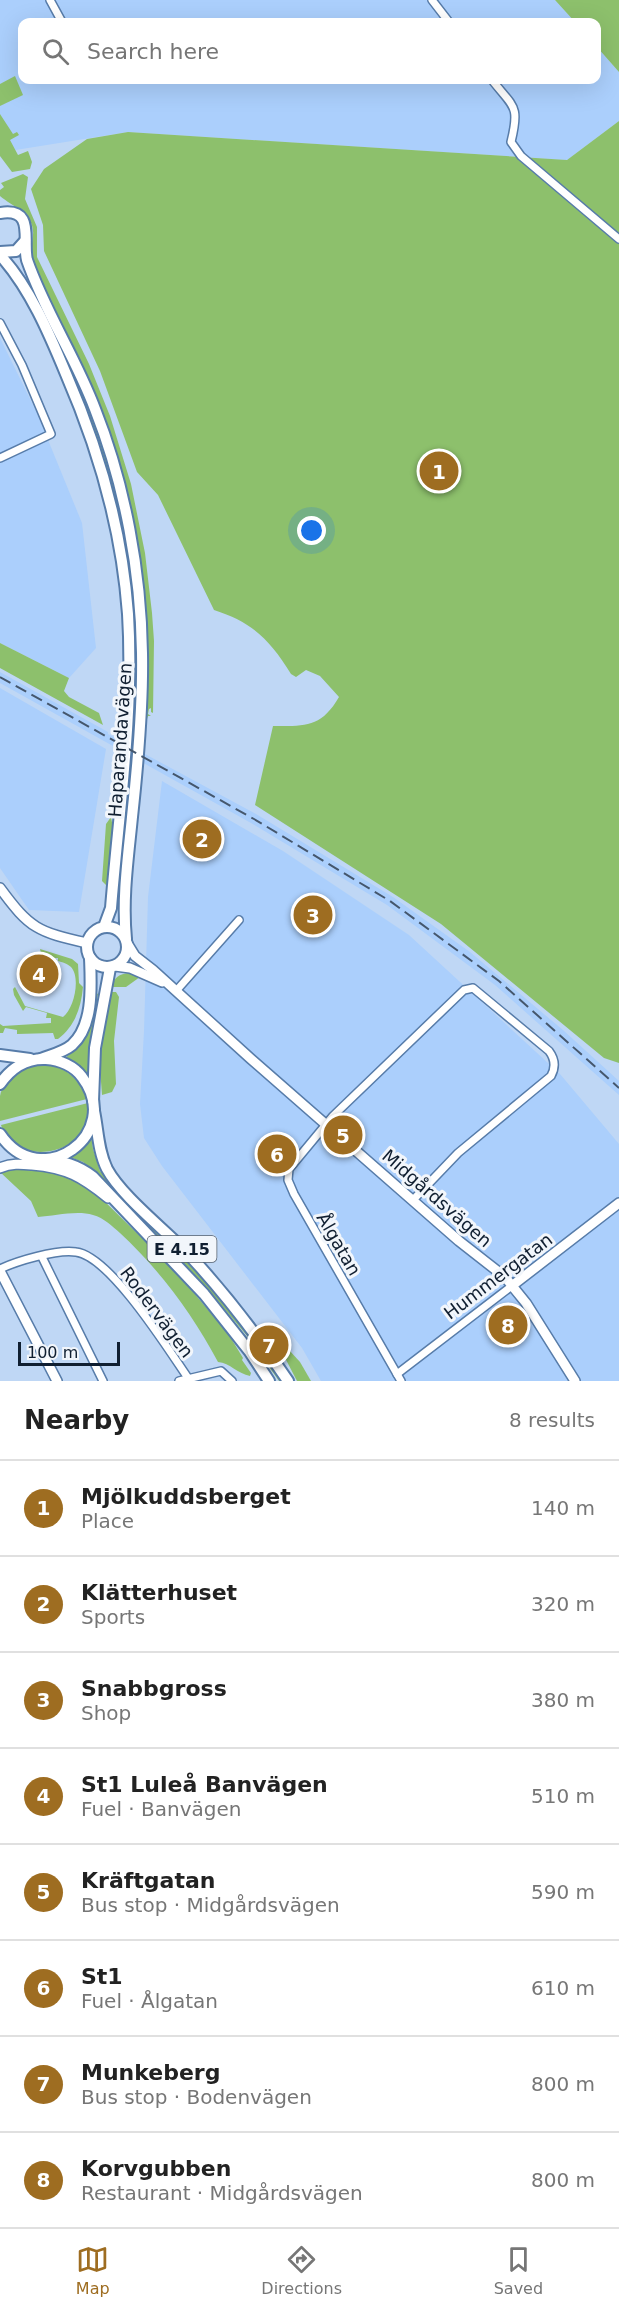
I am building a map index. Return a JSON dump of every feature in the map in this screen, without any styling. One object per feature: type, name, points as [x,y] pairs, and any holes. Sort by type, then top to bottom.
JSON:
[{"type":"main road","points":[[0,202],[16,214]]},
{"type":"main road","points":[[0,213],[16,214]]},
{"type":"main road","name":"Haparandavägen","points":[[16,214],[26,225],[25,252],[30,270],[96,409],[115,470],[134,559],[142,652],[142,709],[124,894],[127,941]]},
{"type":"main road","points":[[0,254],[16,251],[26,240]]},
{"type":"main road","name":"Haparandavägen","points":[[0,254],[22,284],[59,357],[84,416],[103,476],[122,562],[128,614],[128,713],[111,908],[104,927]]},
{"type":"main road","points":[[0,1084],[14,1069],[67,1049],[81,1033],[89,1008],[90,958],[87,943],[92,934],[104,927],[117,929],[127,941],[126,955],[112,967],[95,1048],[94,1106],[87,1134],[76,1147],[57,1158],[40,1159]]},
{"type":"main road","points":[[90,958],[98,966],[112,967]]},
{"type":"main road","points":[[0,1055],[62,1062],[77,1072],[88,1085],[94,1106]]},
{"type":"main road","name":"E 4.15","points":[[94,1106],[102,1158],[108,1171],[138,1205],[193,1259],[253,1332],[288,1381]]},
{"type":"main road","points":[[0,1134],[19,1153],[40,1159],[66,1162],[85,1171],[126,1214]]},
{"type":"main road","name":"E 4.15","points":[[126,1214],[204,1294],[250,1352],[269,1381]]},
{"type":"street","points":[[50,0],[60,18]]},
{"type":"street","points":[[432,0],[444,18]]},
{"type":"street","points":[[495,84],[516,111],[512,142],[522,156],[619,239]]},
{"type":"street","points":[[0,323],[22,365],[51,434],[0,458]]},
{"type":"street","points":[[0,888],[32,926],[51,934],[87,943]]},
{"type":"street","points":[[174,989],[239,920]]},
{"type":"street","name":"Midgårdsvägen","points":[[127,941],[135,956],[465,1245],[505,1276],[575,1381]]},
{"type":"street","name":"Midgårdsvägen","points":[[112,967],[145,973],[174,989]]},
{"type":"street","name":"Ålgatan","points":[[399,1378],[316,1235],[288,1180],[289,1169],[326,1124],[464,990],[473,988],[486,996],[550,1053],[555,1062],[554,1072],[458,1153],[413,1200]]},
{"type":"street","points":[[0,1161],[20,1157],[40,1159]]},
{"type":"street","points":[[0,1168],[15,1164],[64,1170],[85,1180],[126,1214]]},
{"type":"street","name":"Hummergatan","points":[[399,1378],[513,1285],[619,1203]]},
{"type":"street","name":"Rodervägen","points":[[0,1270],[20,1260],[76,1252],[92,1257],[110,1272],[188,1378]]},
{"type":"street","points":[[42,1257],[103,1381]]},
{"type":"street","points":[[0,1270],[57,1381]]},
{"type":"street","points":[[178,1381],[221,1371],[232,1381]]},
{"type":"shaded area","points":[[0,0],[555,0],[571,18],[18,18],[18,84],[601,84],[601,52],[619,72],[619,121],[567,160],[128,132],[3,152],[0,147]]},
{"type":"shaded area","points":[[0,338],[37,413],[82,523],[96,648],[69,678],[0,643]]},
{"type":"shaded area","points":[[0,672],[108,734],[256,814],[393,897],[470,952],[563,1030],[619,1081],[619,1095],[495,985],[387,905],[251,823],[0,683]]},
{"type":"shaded area","points":[[0,688],[106,749],[79,912],[29,910],[0,868]]},
{"type":"shaded area","points":[[162,781],[283,851],[409,935],[560,1074],[619,1144],[619,1381],[321,1381],[302,1348],[162,1166],[144,1138],[140,1104],[148,897]]},
{"type":"green space","points":[[555,0],[619,0],[619,72],[601,52],[601,18],[571,18]]},
{"type":"green space","points":[[15,76],[23,95],[0,106],[0,84]]},
{"type":"green space","points":[[0,114],[13,134],[17,132],[19,135],[10,140],[18,155],[28,151],[32,162],[30,169],[12,172],[0,156]]},
{"type":"green space","points":[[619,121],[619,1063],[604,1058],[441,924],[255,805],[273,726],[303,725],[319,720],[326,715],[339,697],[320,676],[306,670],[296,677],[291,674],[275,651],[259,634],[239,620],[214,610],[158,495],[137,472],[100,371],[44,251],[43,225],[31,189],[44,169],[87,139],[128,132],[567,160]]},
{"type":"green space","points":[[23,174],[28,177],[25,199],[37,227],[37,257],[89,364],[110,416],[131,484],[145,553],[154,641],[153,713],[151,708],[149,709],[148,714],[151,716],[148,716],[146,722],[145,610],[88,379],[33,264],[31,222],[27,216],[0,196],[0,190],[4,187],[1,183]]},
{"type":"green space","points":[[35,290],[72,366],[95,421],[121,512],[130,559],[138,654],[133,748],[129,746],[134,686],[114,498],[88,413],[62,351],[32,292]]},
{"type":"green space","points":[[0,643],[69,678],[64,691],[69,697],[99,713],[103,725],[0,668]]},
{"type":"green space","points":[[129,753],[132,755],[118,902],[117,882]]},
{"type":"green space","points":[[111,817],[113,828],[106,890],[106,885],[102,881],[106,824]]},
{"type":"green space","points":[[40,949],[72,959],[78,964],[79,983],[83,987],[76,1016],[69,1028],[58,1039],[55,1039],[53,1033],[17,1034],[17,1030],[5,1028],[3,1033],[0,1033],[0,1024],[3,1026],[51,1023],[51,1018],[46,1018],[47,1013],[26,1007],[23,1011],[14,995],[15,987],[25,1006],[63,1017],[73,1001],[76,986],[74,972],[70,966],[58,961],[58,958],[41,953]]},
{"type":"green space","points":[[129,973],[140,977],[126,987],[112,987],[118,977]]},
{"type":"green space","points":[[111,992],[116,992],[119,997],[114,1041],[116,1084],[112,1092],[102,1095],[99,1055]]},
{"type":"green space","points":[[96,993],[98,994],[89,1048],[89,1077],[65,1058],[85,1037],[93,1013]]},
{"type":"green space","points":[[43,1064],[59,1068],[71,1075],[80,1085],[87,1099],[0,1121],[0,1096],[6,1083],[16,1073]]},
{"type":"green space","points":[[88,1103],[85,1127],[77,1138],[54,1150],[41,1152],[16,1145],[7,1137],[1,1125]]},
{"type":"green space","points":[[91,1135],[100,1171],[220,1297],[283,1381],[279,1381],[248,1337],[206,1287],[98,1174],[83,1162],[70,1157]]},
{"type":"green space","points":[[14,1167],[58,1171],[92,1189],[194,1293],[229,1335],[251,1373],[250,1376],[218,1362],[187,1310],[162,1278],[135,1247],[108,1222],[97,1216],[80,1213],[38,1217],[31,1201],[0,1172]]},
{"type":"green space","points":[[289,1350],[300,1362],[311,1381],[297,1381],[283,1354]]},
{"type":"railway","points":[[0,677],[254,819],[390,901],[499,981],[619,1088]]},
{"type":"place","name":"Mjölkuddsberget","points":[[439,471]]},
{"type":"place","name":"Klätterhuset","points":[[202,839]]},
{"type":"place","name":"Snabbgross","points":[[313,915]]},
{"type":"place","name":"St1 Luleå Banvägen","points":[[39,974]]},
{"type":"place","name":"Kräftgatan","points":[[343,1135]]},
{"type":"place","name":"St1","points":[[277,1154]]},
{"type":"place","name":"Korvgubben","points":[[508,1325]]},
{"type":"place","name":"Munkeberg","points":[[269,1345]]}]
